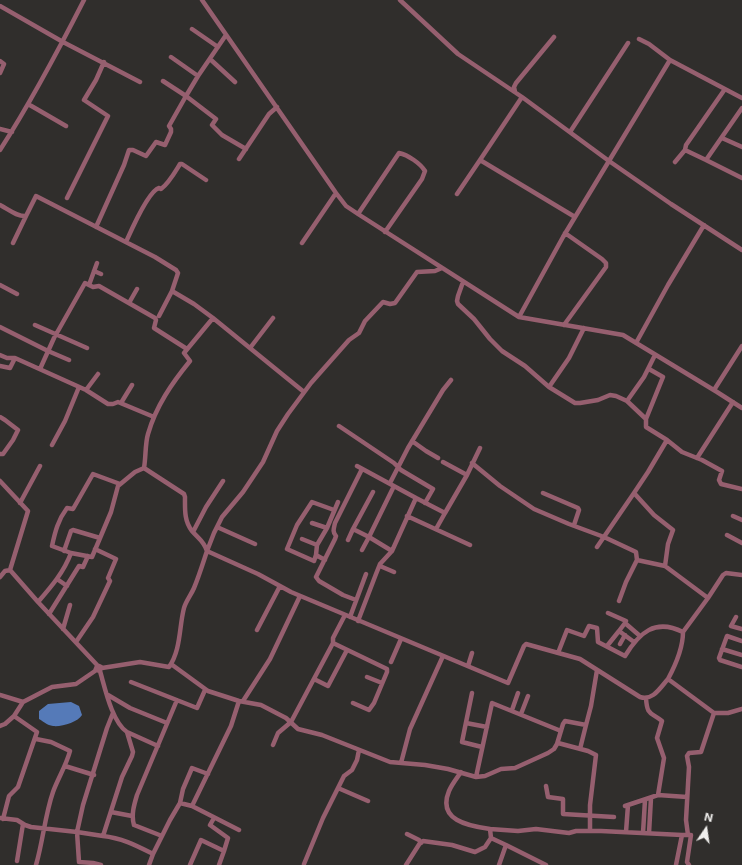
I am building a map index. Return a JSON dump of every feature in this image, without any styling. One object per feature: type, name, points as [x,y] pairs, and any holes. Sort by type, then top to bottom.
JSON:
[{"type":"street","points":[[0,150],[12,132],[63,42],[84,0]]},
{"type":"street","points":[[202,0],[346,206],[519,317],[623,335],[742,408]]},
{"type":"street","points":[[400,0],[458,54],[522,96],[609,161],[742,250]]},
{"type":"street","points":[[0,6],[63,42],[140,82]]},
{"type":"street","points":[[192,29],[218,47]]},
{"type":"street","points":[[96,227],[124,165],[129,150],[133,150],[146,156],[156,142],[165,145],[171,132],[171,129],[168,126],[198,76],[226,35]]},
{"type":"street","points":[[515,92],[514,87],[516,83],[554,37]]},
{"type":"street","points":[[639,39],[649,44],[670,60],[742,98]]},
{"type":"street","points":[[570,132],[628,43]]},
{"type":"street","points":[[171,57],[198,76]]},
{"type":"street","points":[[210,59],[235,82]]},
{"type":"street","points":[[519,317],[565,233],[670,60]]},
{"type":"street","points":[[0,61],[4,64],[0,74]]},
{"type":"street","points":[[67,198],[108,116],[84,100],[96,80],[104,62]]},
{"type":"street","points":[[163,80],[216,119],[212,125],[222,134],[246,149]]},
{"type":"street","points":[[675,162],[725,89]]},
{"type":"street","points":[[457,194],[522,96]]},
{"type":"street","points":[[28,104],[66,126]]},
{"type":"street","points":[[239,159],[270,114],[277,107]]},
{"type":"street","points":[[706,160],[742,108]]},
{"type":"street","points":[[0,129],[12,132]]},
{"type":"street","points":[[722,138],[742,147]]},
{"type":"street","points":[[684,150],[742,178]]},
{"type":"street","points":[[358,214],[399,153],[405,154],[423,167],[425,171],[422,180],[385,232]]},
{"type":"street","points":[[480,160],[575,218]]},
{"type":"street","points":[[126,242],[138,216],[155,190],[164,187],[180,164],[206,180]]},
{"type":"street","points":[[302,243],[336,193]]},
{"type":"street","points":[[14,243],[36,196],[126,242],[176,270],[178,273],[172,292],[159,316]]},
{"type":"street","points":[[0,205],[17,214],[26,216]]},
{"type":"street","points":[[636,343],[668,285],[704,225]]},
{"type":"street","points":[[564,325],[606,267],[606,264],[602,259],[565,233]]},
{"type":"street","points":[[89,285],[97,263]]},
{"type":"street","points":[[0,726],[5,724],[14,716],[23,702],[52,687],[76,684],[99,669],[140,662],[169,667],[180,638],[180,624],[185,606],[217,527],[222,517],[243,492],[263,462],[277,431],[288,414],[304,392],[349,340],[359,333],[365,321],[383,302],[390,304],[395,303],[417,272],[435,272],[442,268]]},
{"type":"street","points":[[94,271],[101,274]]},
{"type":"street","points":[[463,282],[458,296],[458,304],[474,319],[502,351],[525,366],[549,386],[575,403],[598,400],[610,395],[616,396],[627,401],[646,419]]},
{"type":"street","points":[[40,370],[48,351],[85,283],[95,288],[99,286],[155,318],[154,328],[187,349]]},
{"type":"street","points":[[0,285],[17,294]]},
{"type":"street","points":[[129,303],[137,289]]},
{"type":"street","points":[[172,292],[194,304],[213,318],[304,392]]},
{"type":"street","points":[[144,468],[148,435],[154,417],[171,385],[190,361],[184,353],[213,318]]},
{"type":"street","points":[[250,348],[274,318]]},
{"type":"street","points":[[35,325],[87,348]]},
{"type":"street","points":[[0,327],[69,360]]},
{"type":"street","points":[[549,386],[569,358],[584,328]]},
{"type":"street","points":[[714,390],[742,346]]},
{"type":"street","points":[[0,355],[7,358],[15,358],[86,390],[108,404],[118,402],[154,417]]},
{"type":"street","points":[[627,401],[648,370],[655,355]]},
{"type":"street","points":[[0,366],[10,368],[15,358]]},
{"type":"street","points":[[648,370],[663,377],[646,419],[646,427],[667,440],[682,452],[722,471],[719,480],[722,484],[742,489]]},
{"type":"street","points":[[86,390],[98,374]]},
{"type":"street","points":[[362,550],[392,484],[398,467],[412,441],[451,380]]},
{"type":"street","points":[[121,403],[132,385]]},
{"type":"street","points":[[52,444],[65,421],[79,387]]},
{"type":"street","points":[[697,458],[733,402]]},
{"type":"street","points":[[0,417],[18,430],[3,454],[0,454]]},
{"type":"street","points":[[339,426],[398,467],[433,488],[425,503]]},
{"type":"street","points":[[597,547],[648,472],[667,440]]},
{"type":"street","points":[[412,441],[438,458]]},
{"type":"street","points":[[436,529],[467,475],[480,448]]},
{"type":"street","points":[[443,462],[467,475]]},
{"type":"street","points":[[472,463],[500,486],[534,509],[604,537],[636,552],[637,560],[626,582],[619,601]]},
{"type":"street","points":[[20,503],[40,466]]},
{"type":"street","points":[[357,466],[445,513]]},
{"type":"street","points":[[120,484],[93,474],[73,509],[67,508],[56,528],[52,546],[71,553],[92,557],[111,512],[118,486],[135,472],[144,468]]},
{"type":"street","points":[[144,468],[184,494],[185,518],[193,532],[205,544],[208,551],[235,562],[300,596],[508,683],[526,644],[580,659],[640,697],[646,698],[653,696],[668,679],[676,660],[683,632],[723,575],[726,573],[742,575]]},
{"type":"street","points":[[356,600],[343,595],[317,579],[317,575],[336,536],[333,530],[335,523],[362,469]]},
{"type":"street","points":[[0,481],[28,511],[10,570]]},
{"type":"street","points":[[193,532],[206,507],[223,481]]},
{"type":"street","points":[[348,540],[373,492]]},
{"type":"street","points":[[543,493],[578,508],[579,510],[574,525]]},
{"type":"street","points":[[634,493],[654,515],[673,530],[668,544],[665,566]]},
{"type":"street","points":[[358,621],[380,566],[392,550],[416,498]]},
{"type":"street","points":[[334,510],[312,502],[296,525],[287,550],[314,561],[317,545],[327,528],[338,502]]},
{"type":"street","points":[[407,516],[470,545]]},
{"type":"street","points":[[733,516],[742,520]]},
{"type":"street","points":[[312,523],[327,528]]},
{"type":"street","points":[[217,527],[254,544]]},
{"type":"street","points":[[353,529],[392,550]]},
{"type":"street","points":[[64,550],[73,530],[100,538]]},
{"type":"street","points":[[727,535],[742,543]]},
{"type":"street","points":[[302,539],[317,545]]},
{"type":"street","points":[[76,642],[93,617],[110,582],[108,578],[116,559],[95,549]]},
{"type":"street","points":[[38,602],[57,579],[67,564],[71,553]]},
{"type":"street","points":[[316,555],[325,560]]},
{"type":"street","points":[[49,614],[79,566],[84,567],[88,556]]},
{"type":"street","points":[[637,560],[665,566],[708,598]]},
{"type":"street","points":[[380,566],[394,572]]},
{"type":"street","points":[[0,577],[5,571],[10,570]]},
{"type":"street","points":[[10,570],[99,669],[108,695],[111,710],[123,729],[158,746]]},
{"type":"street","points":[[273,745],[278,733],[291,722],[333,643],[333,638],[356,600],[366,574]]},
{"type":"street","points":[[57,579],[67,586]]},
{"type":"street","points":[[257,630],[280,586]]},
{"type":"street","points":[[192,806],[231,726],[241,701],[270,659],[300,596]]},
{"type":"street","points":[[63,629],[70,605]]},
{"type":"street","points":[[608,614],[626,621],[625,623],[640,636]]},
{"type":"street","points":[[736,617],[719,658],[720,660],[742,668]]},
{"type":"street","points":[[607,646],[625,623]]},
{"type":"street","points":[[558,653],[567,630],[584,636],[589,626],[597,628],[598,642],[625,656],[640,636],[653,628],[664,626],[676,628],[683,632]]},
{"type":"street","points":[[731,626],[742,629]]},
{"type":"street","points":[[619,630],[634,642]]},
{"type":"street","points":[[620,644],[625,635]]},
{"type":"street","points":[[727,636],[742,641]]},
{"type":"street","points":[[391,662],[401,639]]},
{"type":"street","points":[[333,643],[388,669],[374,703],[369,710],[354,704]]},
{"type":"street","points":[[722,649],[742,655]]},
{"type":"street","points":[[314,679],[328,686],[347,650]]},
{"type":"street","points":[[468,666],[472,653]]},
{"type":"street","points":[[401,763],[410,729],[443,656]]},
{"type":"street","points":[[171,664],[205,690],[241,701],[261,705],[291,722],[298,729],[322,735],[390,762],[425,765],[461,772],[476,777],[485,776],[500,769],[518,767],[548,753],[554,749],[558,743],[563,724],[566,721],[586,725]]},
{"type":"street","points":[[580,749],[591,706],[597,670]]},
{"type":"street","points":[[367,676],[382,683]]},
{"type":"street","points":[[668,679],[714,713],[722,714],[742,709]]},
{"type":"street","points":[[131,682],[198,708],[205,690]]},
{"type":"street","points":[[472,693],[462,742],[482,747]]},
{"type":"street","points":[[512,710],[518,693]]},
{"type":"street","points":[[0,695],[23,702]]},
{"type":"street","points":[[108,695],[130,708],[167,723]]},
{"type":"street","points":[[521,714],[528,696]]},
{"type":"street","points":[[646,698],[649,711],[652,715],[662,720],[657,738],[664,758],[658,795]]},
{"type":"street","points":[[162,836],[134,825],[132,816],[133,806],[178,700]]},
{"type":"street","points":[[476,777],[492,703],[561,731]]},
{"type":"street","points":[[101,865],[93,862],[79,862],[77,832],[107,728],[114,713]]},
{"type":"street","points":[[676,865],[685,835],[689,767],[687,756],[689,752],[701,752],[714,713]]},
{"type":"street","points":[[14,716],[37,732],[36,739],[18,787],[9,796],[2,819],[17,820],[22,824],[31,827],[112,837],[153,854]]},
{"type":"street","points":[[466,723],[486,727]]},
{"type":"street","points":[[103,836],[124,772],[133,752],[127,732]]},
{"type":"street","points":[[36,739],[51,742],[70,751],[53,792],[44,828],[41,849],[36,865]]},
{"type":"street","points":[[558,743],[596,755],[590,831]]},
{"type":"street","points":[[304,865],[317,832],[338,788],[344,776],[352,770],[357,760],[359,750]]},
{"type":"street","points":[[65,766],[94,775]]},
{"type":"street","points":[[149,865],[162,836],[180,803],[183,789],[192,768],[208,774]]},
{"type":"street","points":[[461,772],[452,785],[448,796],[447,806],[450,815],[471,826],[518,831],[536,829],[568,833],[576,831],[590,831],[691,835],[687,862],[689,865]]},
{"type":"street","points":[[546,786],[548,797],[563,799],[562,813],[614,817]]},
{"type":"street","points":[[338,788],[368,801]]},
{"type":"street","points":[[626,832],[626,805],[658,795],[687,797]]},
{"type":"street","points":[[649,833],[651,798]]},
{"type":"street","points":[[643,833],[645,800]]},
{"type":"street","points":[[180,803],[192,806],[239,830]]},
{"type":"street","points":[[110,812],[132,816]]},
{"type":"street","points":[[214,818],[210,825],[228,838],[219,865]]},
{"type":"street","points":[[17,861],[22,824]]},
{"type":"street","points":[[406,865],[420,843],[423,841],[444,844],[475,852],[485,847],[491,838],[490,829]]},
{"type":"street","points":[[407,834],[420,840],[420,843]]},
{"type":"street","points":[[491,838],[506,844],[546,865]]},
{"type":"street","points":[[190,865],[201,840],[224,851]]},
{"type":"street","points":[[499,865],[506,844]]},
{"type":"water","points":[[71,702],[79,706],[82,715],[77,720],[61,726],[53,726],[39,719],[39,711],[48,704]]}]
